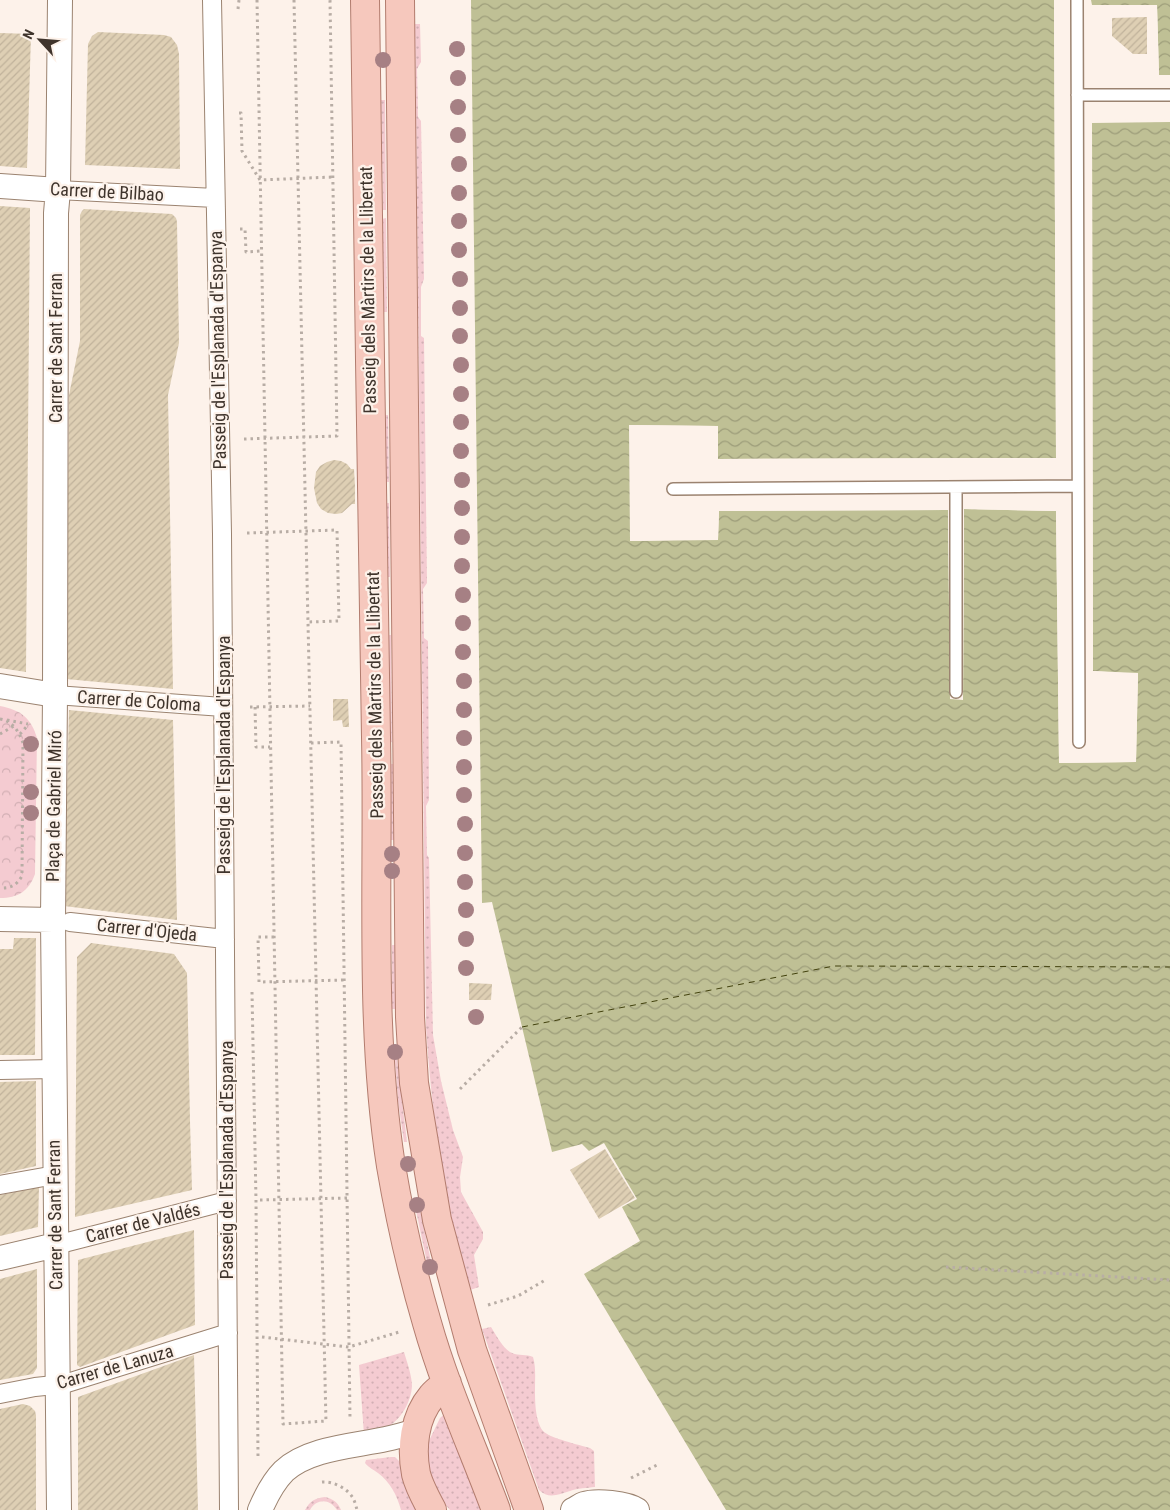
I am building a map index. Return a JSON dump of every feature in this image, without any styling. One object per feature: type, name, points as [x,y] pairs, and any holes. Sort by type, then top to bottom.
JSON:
[{"type":"main road","name":"Passeig dels Màrtirs de la Llibertat","points":[[365,0],[376,733],[377,933],[379,1026],[384,1103],[390,1156],[405,1237],[427,1324],[496,1510]]},
{"type":"main road","name":"Passeig dels Màrtirs de la Llibertat","points":[[400,0],[410,1026],[414,1083],[437,1220],[472,1350],[529,1510]]},
{"type":"main road","points":[[432,1510],[416,1475],[414,1452],[416,1431],[421,1414],[432,1396],[447,1382]]},
{"type":"street","name":"Carrer de Sant Ferran","points":[[55,696],[56,213],[58,190],[60,0]]},
{"type":"street","name":"Passeig de l'Esplanada d'Espanya","points":[[212,0],[224,707],[229,1510]]},
{"type":"street","name":"Carrer de Bilbao","points":[[0,186],[215,198]]},
{"type":"street","points":[[0,686],[55,696]]},
{"type":"street","name":"Carrer de Coloma","points":[[55,696],[224,707]]},
{"type":"street","name":"Plaça de Gabriel Miró","points":[[55,696],[61,921]]},
{"type":"street","points":[[0,919],[61,921]]},
{"type":"street","name":"Carrer de Sant Ferran","points":[[59,1510],[54,1069],[61,921]]},
{"type":"street","name":"Carrer d'Ojeda","points":[[61,921],[225,939]]},
{"type":"street","points":[[0,1070],[54,1069]]},
{"type":"street","points":[[0,1186],[55,1175]]},
{"type":"street","name":"Carrer de Valdés","points":[[0,1258],[227,1201]]},
{"type":"street","name":"Carrer de Lanuza","points":[[0,1394],[64,1384],[228,1334]]},
{"type":"street","points":[[260,1510],[269,1490],[285,1470],[304,1459],[326,1451],[388,1439],[416,1431]]},
{"type":"street","points":[[574,1510],[584,1504],[598,1502],[632,1507],[637,1510]]},
{"type":"lane","points":[[1077,0],[1079,742]]},
{"type":"lane","points":[[1077,95],[1170,95]]},
{"type":"lane","points":[[673,489],[1078,486]]},
{"type":"lane","points":[[956,487],[956,692]]},
{"type":"path","points":[[257,0],[283,1424],[334,1420]]},
{"type":"path","points":[[294,0],[326,1429]]},
{"type":"path","points":[[244,439],[337,436],[330,0]]},
{"type":"path","points":[[241,113],[242,152],[260,180]]},
{"type":"path","points":[[260,180],[332,177]]},
{"type":"path","points":[[245,229],[246,252],[261,251]]},
{"type":"path","points":[[247,533],[338,530],[339,621],[308,622]]},
{"type":"path","points":[[250,707],[310,706]]},
{"type":"path","points":[[255,707],[256,747],[270,747]]},
{"type":"path","points":[[0,888],[12,887],[18,883],[22,876],[23,743],[20,734],[14,726],[2,719]]},
{"type":"path","points":[[2,719],[28,724],[20,734]]},
{"type":"path","points":[[0,734],[14,726]]},
{"type":"path","points":[[311,742],[341,742],[350,1419],[342,1419]]},
{"type":"path","points":[[18,883],[22,887]]},
{"type":"path","points":[[274,937],[258,937],[259,982],[344,980]]},
{"type":"path","points":[[460,1089],[522,1028]]},
{"type":"path","points":[[260,1200],[347,1198]]},
{"type":"path","points":[[946,1267],[1170,1280]]},
{"type":"path","points":[[482,1307],[518,1296],[547,1279]]},
{"type":"path","points":[[262,1337],[349,1347],[402,1331]]},
{"type":"path","points":[[624,1482],[657,1464]]},
{"type":"path","points":[[327,1482],[341,1486],[352,1497],[357,1510]]},
{"type":"green space","points":[[415,24],[420,24],[421,62],[417,69],[418,117],[421,121],[424,279],[421,287],[421,336],[424,338],[427,583],[423,589],[424,638],[428,641],[429,800],[426,806],[433,1035],[441,1081],[453,1130],[463,1157],[460,1177],[461,1192],[483,1232],[483,1239],[474,1255],[479,1287],[470,1290],[446,1193],[432,1094],[426,1028]]},
{"type":"green space","points":[[381,100],[385,100],[386,210],[383,210]]},
{"type":"green space","points":[[386,218],[387,312],[384,312],[382,219]]},
{"type":"green space","points":[[385,415],[388,415],[389,482],[386,482]]},
{"type":"green space","points":[[386,503],[389,503],[390,577],[387,577]]},
{"type":"green space","points":[[387,635],[391,635],[392,742],[389,743]]},
{"type":"green space","points":[[0,706],[14,710],[24,716],[32,725],[37,738],[35,874],[26,889],[17,895],[6,898],[0,898]]},
{"type":"green space","points":[[390,764],[393,764],[394,840],[390,840]]},
{"type":"green space","points":[[392,945],[395,945],[395,1009],[392,1009]]},
{"type":"green space","points":[[395,1059],[397,1059],[407,1142],[404,1142],[398,1101]]},
{"type":"green space","points":[[418,1200],[433,1271],[429,1272],[414,1201]]},
{"type":"green space","points":[[491,1327],[500,1342],[509,1351],[533,1357],[536,1410],[540,1427],[546,1434],[594,1451],[595,1487],[576,1489],[550,1496],[539,1490],[482,1329]]},
{"type":"green space","points":[[404,1352],[412,1382],[407,1404],[401,1415],[391,1425],[364,1435],[359,1365]]},
{"type":"green space","points":[[449,1410],[486,1510],[450,1510],[435,1493],[425,1465],[427,1445],[440,1418]]},
{"type":"green space","points":[[395,1457],[400,1462],[405,1485],[417,1510],[401,1510],[395,1494],[389,1485],[365,1463],[366,1460]]},
{"type":"green space","points":[[325,1497],[335,1501],[341,1510],[337,1510],[331,1504],[323,1501],[316,1503],[310,1510],[305,1510],[313,1500]]},
{"type":"water","points":[[471,0],[1054,0],[1056,458],[718,459],[718,426],[630,425],[630,541],[718,539],[719,511],[948,510],[950,698],[963,699],[964,509],[1056,511],[1059,763],[1136,762],[1138,674],[1093,671],[1092,122],[1170,122],[1170,1510],[726,1510],[584,1274],[640,1241],[622,1207],[637,1199],[604,1143],[589,1151],[582,1144],[552,1152],[492,902],[482,903]]},
{"type":"water","points":[[1091,0],[1170,0],[1170,75],[1159,75],[1157,5],[1091,5]]},
{"type":"pier","points":[[1054,0],[1056,0],[1058,460],[718,462],[716,460],[716,429],[632,428],[632,538],[716,537],[716,510],[719,508],[949,508],[953,696],[961,697],[962,507],[1057,508],[1061,760],[1133,760],[1135,676],[1093,674],[1091,671],[1089,122],[1092,120],[1170,119],[1170,122],[1092,123],[1093,671],[1138,673],[1136,762],[1059,763],[1056,511],[964,509],[963,700],[950,699],[948,510],[719,511],[718,540],[630,541],[629,425],[718,426],[718,459],[1056,458]]},
{"type":"pier","points":[[1089,0],[1091,0],[1092,5],[1157,5],[1159,75],[1170,75],[1170,77],[1159,78],[1156,76],[1155,7],[1091,8]]},
{"type":"building","points":[[1147,17],[1147,54],[1133,54],[1112,36],[1112,18]]},
{"type":"building","points":[[98,32],[164,35],[171,37],[177,45],[179,54],[180,169],[85,165],[88,44],[92,36]]},
{"type":"building","points":[[0,33],[31,34],[27,168],[0,166]]},
{"type":"building","points":[[0,206],[30,208],[26,672],[0,668]]},
{"type":"building","points":[[84,209],[172,214],[177,222],[179,343],[168,395],[173,689],[66,679],[69,395],[80,341],[80,215]]},
{"type":"building","points":[[334,460],[341,461],[351,469],[354,469],[355,486],[355,504],[352,504],[342,513],[336,514],[328,513],[321,509],[317,503],[314,488],[316,472],[320,466]]},
{"type":"building","points":[[333,699],[348,699],[349,727],[343,727],[342,720],[333,721]]},
{"type":"building","points":[[69,710],[173,720],[177,920],[64,906]]},
{"type":"building","points":[[14,938],[36,938],[35,1055],[0,1055],[0,949],[13,949]]},
{"type":"building","points":[[91,943],[174,954],[187,973],[192,1190],[75,1217],[77,957]]},
{"type":"building","points":[[469,983],[492,984],[491,1000],[469,1000]]},
{"type":"building","points":[[36,1081],[36,1166],[0,1174],[0,1082]]},
{"type":"building","points":[[605,1149],[635,1198],[599,1219],[570,1170]]},
{"type":"building","points":[[39,1187],[38,1227],[0,1236],[0,1195]]},
{"type":"building","points":[[194,1230],[195,1325],[80,1367],[77,1365],[78,1260]]},
{"type":"building","points":[[37,1269],[37,1368],[33,1374],[0,1380],[0,1279]]},
{"type":"building","points":[[194,1355],[198,1510],[78,1510],[78,1397]]},
{"type":"building","points":[[23,1404],[30,1406],[36,1415],[36,1510],[0,1510],[0,1409]]},
{"type":"ferry route","points":[[522,1027],[834,966],[1170,967]]}]
